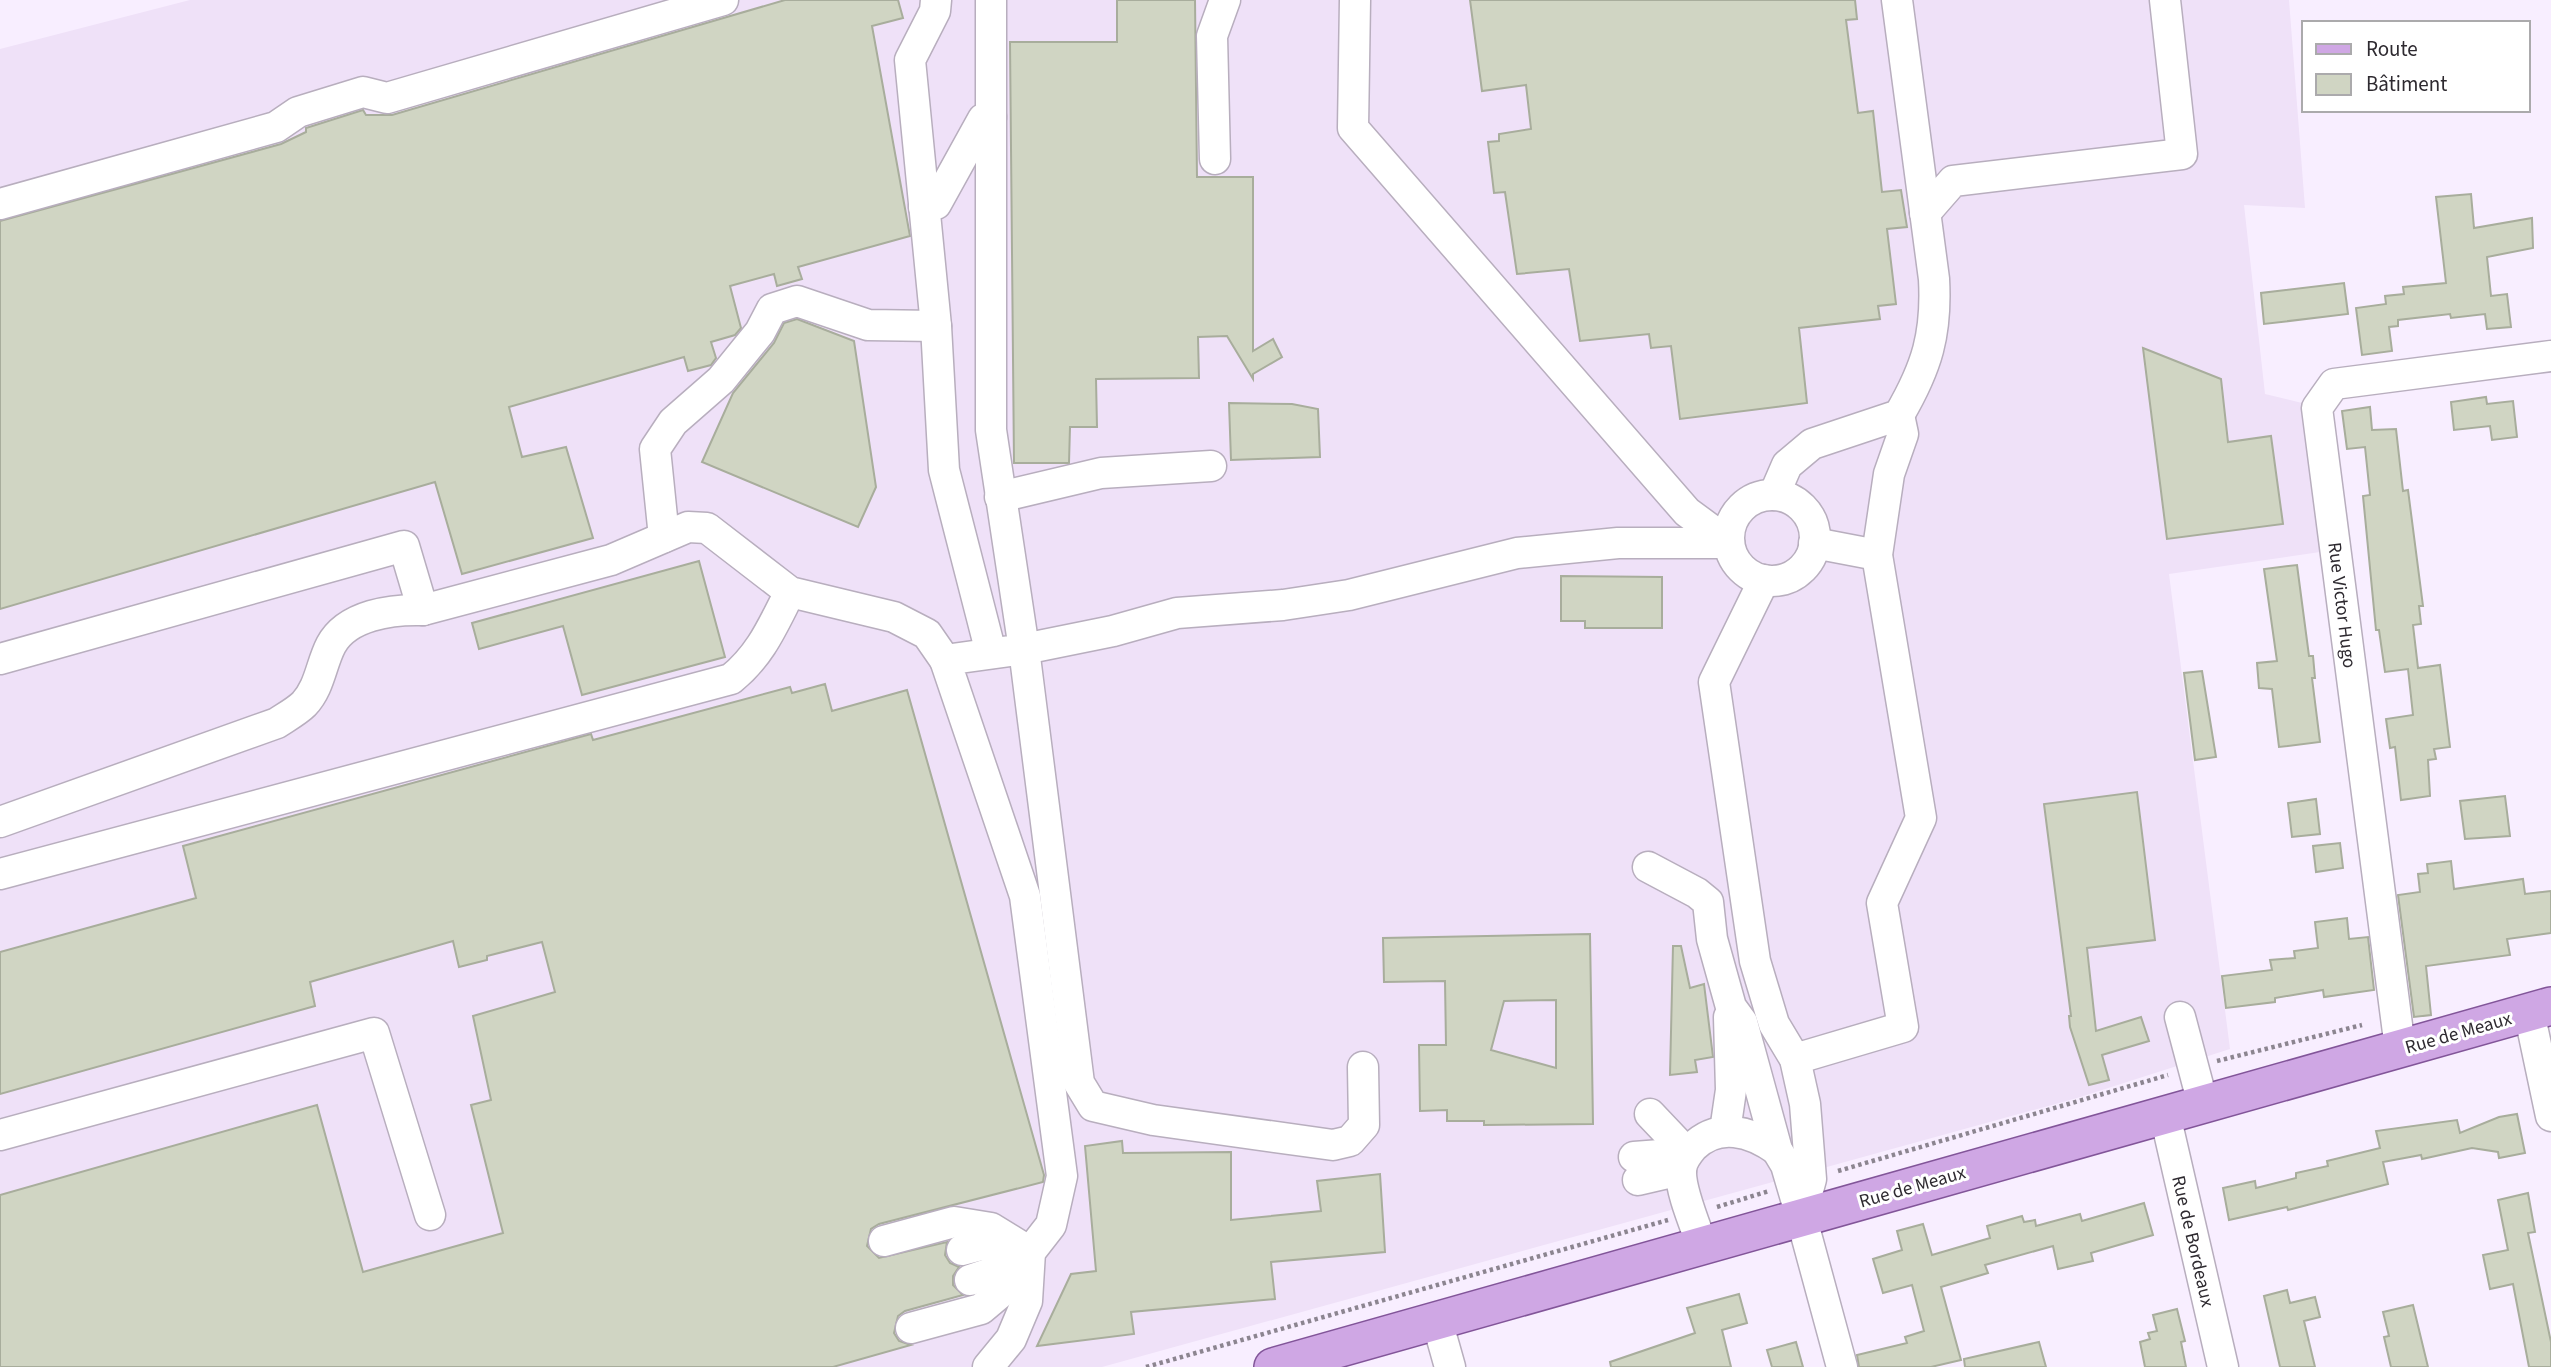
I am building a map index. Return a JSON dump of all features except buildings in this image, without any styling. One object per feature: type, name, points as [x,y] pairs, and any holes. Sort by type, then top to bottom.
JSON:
[{"type":"main road","name":"Rue de Meaux","points":[[1273,1367],[2540,1009]]},
{"type":"street","points":[[0,204],[276,127],[298,111],[363,92],[387,98],[723,0]]},
{"type":"street","points":[[936,0],[935,11],[909,61],[936,326],[944,470],[991,653]]},
{"type":"street","points":[[990,0],[991,430],[1024,649],[1079,1083],[1093,1106],[1153,1121],[1333,1145],[1350,1141],[1364,1125],[1363,1067]]},
{"type":"street","points":[[1215,159],[1212,36],[1225,0]]},
{"type":"street","points":[[1355,0],[1353,128],[1687,512],[1729,543]]},
{"type":"street","points":[[1795,1059],[1903,1027],[1882,903],[1921,818],[1877,555],[1888,474],[1903,434],[1899,415],[1929,353],[1936,317],[1897,0]]},
{"type":"street","points":[[1925,213],[1953,181],[2182,153],[2165,0]]},
{"type":"street","points":[[924,207],[936,204],[983,119],[991,117]]},
{"type":"street","points":[[664,537],[655,449],[673,422],[721,380],[760,332],[772,309],[797,301],[868,325],[936,326]]},
{"type":"street","name":"Rue Victor Hugo","points":[[2400,1048],[2317,408],[2334,384],[2551,356]]},
{"type":"street","points":[[1774,495],[1787,465],[1812,444],[1899,415]]},
{"type":"street","points":[[1000,498],[1101,473],[1211,466]]},
{"type":"street","points":[[1774,495],[1800,506],[1809,517],[1814,543],[1811,557],[1791,576],[1764,580],[1740,567],[1729,543],[1730,528],[1736,514],[1746,503],[1759,496],[1774,495]]},
{"type":"street","points":[[0,821],[278,723],[304,704],[322,675],[331,644],[352,623],[399,610],[423,610],[611,560],[688,527],[707,528],[790,592],[894,617],[927,635],[945,660],[1026,896],[1062,1177],[1051,1225],[1006,1288],[981,1310],[911,1328]]},
{"type":"street","points":[[945,660],[1024,649],[1113,631],[1177,613],[1283,605],[1349,595],[1517,553],[1618,542],[1729,543]]},
{"type":"street","points":[[1814,543],[1877,555]]},
{"type":"street","points":[[0,659],[404,546],[423,610]]},
{"type":"street","points":[[1764,580],[1714,682],[1755,961],[1774,1024],[1795,1059],[1805,1104],[1811,1179],[1801,1216]]},
{"type":"street","points":[[0,874],[731,679],[749,665],[762,648],[790,592]]},
{"type":"street","points":[[1648,867],[1697,893],[1708,902],[1709,949]]},
{"type":"street","points":[[1672,900],[1697,915],[1731,1007],[1742,1022],[1777,1150],[1786,1165],[1801,1216],[1842,1367]]},
{"type":"street","points":[[1725,1131],[1731,1090],[1727,1027],[1731,1007]]},
{"type":"street","points":[[2540,1009],[2551,1116]]},
{"type":"street","points":[[2180,1017],[2203,1104]]},
{"type":"street","points":[[0,1135],[374,1033],[430,1215]]},
{"type":"street","points":[[1650,1114],[1684,1162],[1702,1245]]},
{"type":"street","name":"Rue de Bordeaux","points":[[2165,1115],[2222,1367]]},
{"type":"street","points":[[1636,1168],[1684,1162],[1703,1137],[1725,1131],[1759,1137],[1777,1150]]},
{"type":"street","points":[[884,1241],[954,1222],[991,1228],[1030,1252]]},
{"type":"street","points":[[966,1265],[981,1245],[1030,1252]]},
{"type":"street","points":[[988,1367],[1011,1339],[1027,1301],[1030,1252]]},
{"type":"street","points":[[1437,1321],[1451,1367]]},
{"type":"shaded area","points":[[190,0],[2289,0],[2305,208],[2244,205],[2265,394],[2302,403],[2320,552],[2169,574],[2230,1049],[2077,1098],[1102,1367],[0,1367],[0,49]]}]
